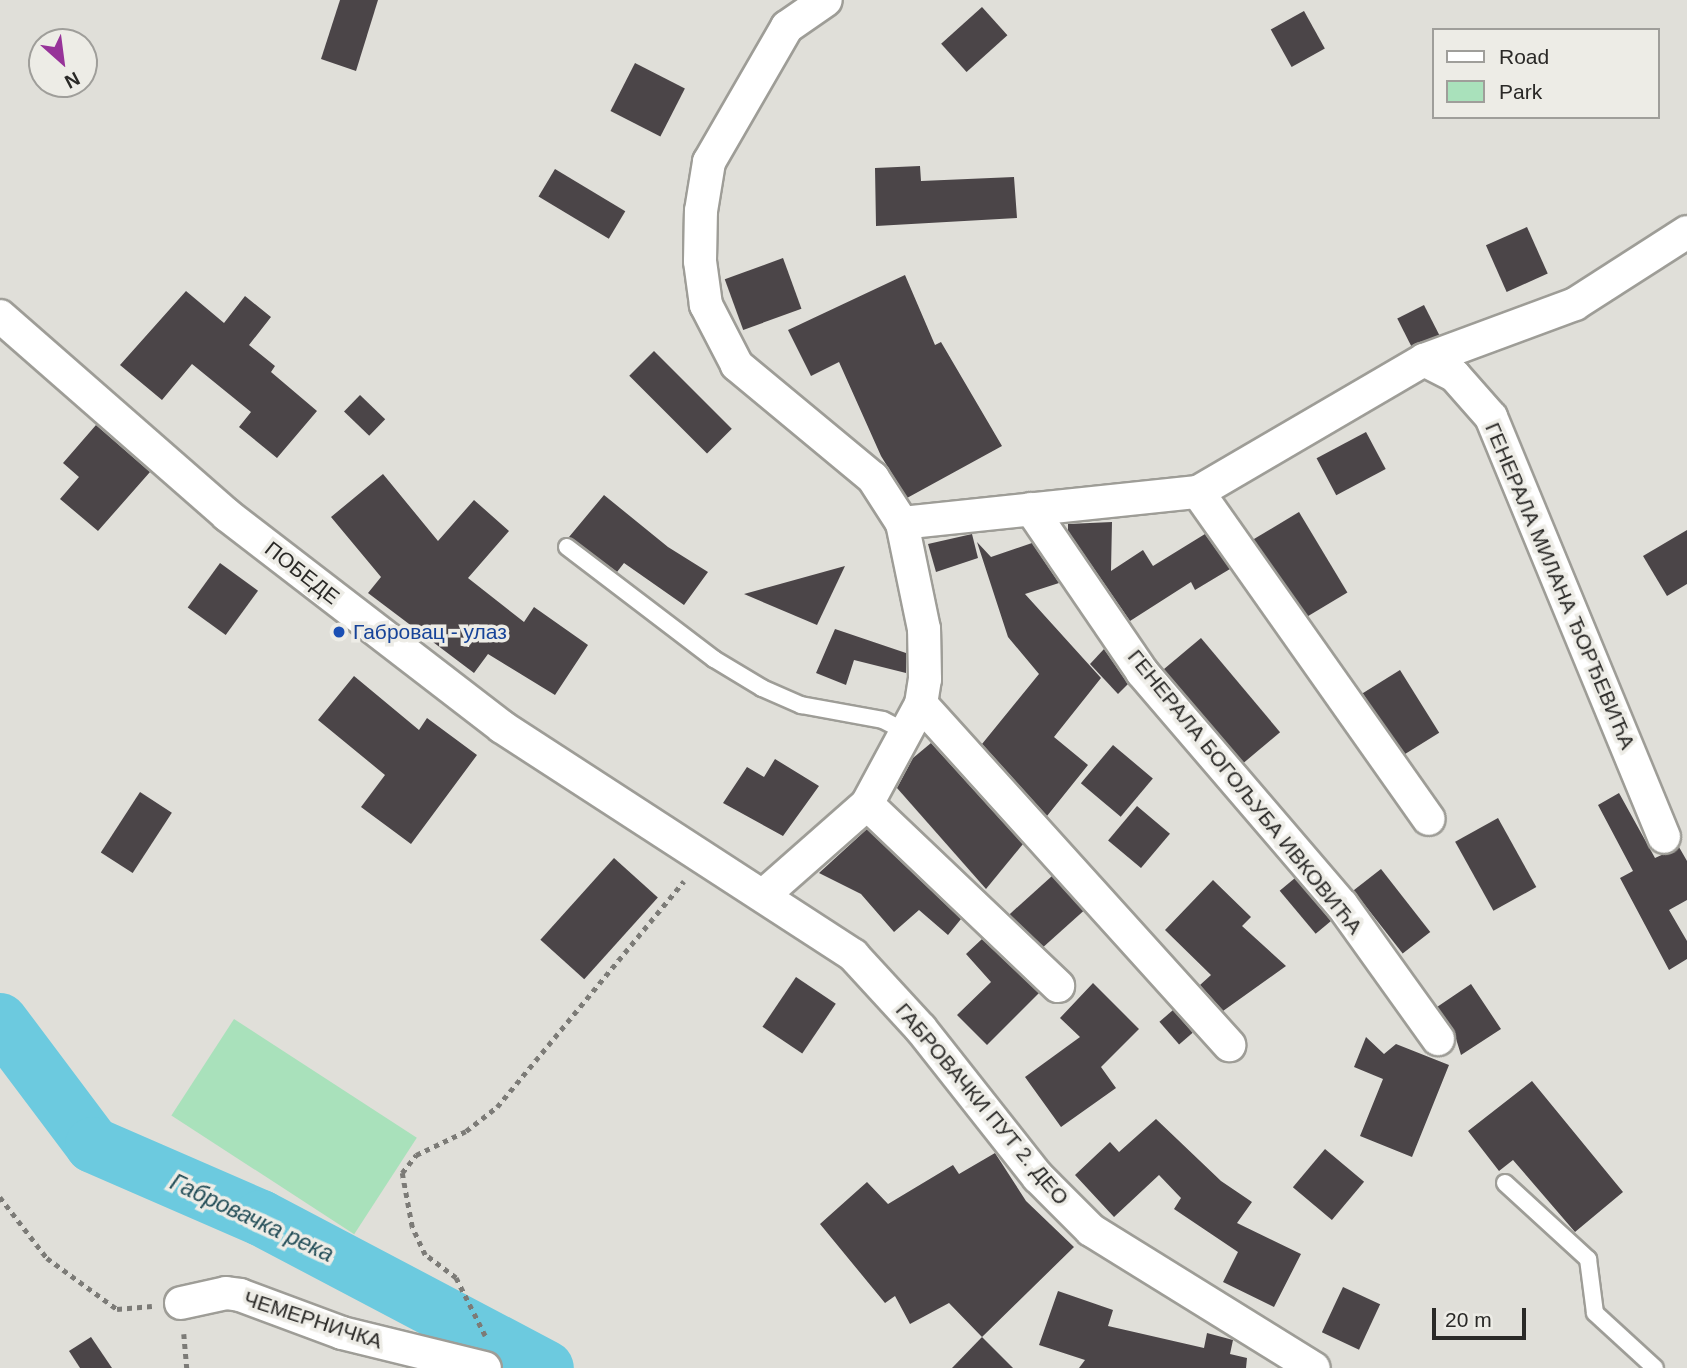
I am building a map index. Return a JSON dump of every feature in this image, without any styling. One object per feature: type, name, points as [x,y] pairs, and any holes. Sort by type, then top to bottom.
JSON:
[{"type":"street","points":[[765,894],[867,804],[921,704],[924,629],[902,523],[873,478],[737,365],[706,305],[701,211],[709,162],[787,27],[826,0]]},
{"type":"street","points":[[902,523],[1198,492],[1424,360],[1575,303],[1687,232]]},
{"type":"street","name":"ПОБЕДЕ","points":[[0,316],[227,515],[491,719],[765,894]]},
{"type":"street","name":"ГЕНЕРАЛА МИЛАНА ЂОРЂЕВИЋА","points":[[1424,360],[1454,375],[1491,417],[1664,837]]},
{"type":"street","points":[[1198,492],[1429,819]]},
{"type":"street","name":"ГЕНЕРАЛА БОГОЉУБА ИВКОВИЋА","points":[[1031,509],[1142,672],[1342,905],[1438,1039]]},
{"type":"street","points":[[921,704],[1229,1045]]},
{"type":"street","points":[[867,804],[1058,986]]},
{"type":"street","name":"ГАБРОВАЧКИ ПУТ 2. ДЕО","points":[[765,894],[853,955],[921,1028],[1038,1177],[1091,1230],[1314,1368]]},
{"type":"street","name":"ЧЕМЕРНИЧКА","points":[[181,1303],[226,1293],[240,1295],[342,1333],[487,1356]]},
{"type":"lane","points":[[567,547],[714,659],[762,688],[801,705],[883,720],[906,732]]},
{"type":"lane","points":[[1505,1184],[1588,1259],[1595,1313],[1655,1368]]},
{"type":"path","points":[[487,1356],[456,1278],[425,1255],[412,1227],[402,1173],[416,1155],[466,1131],[497,1107],[705,856]]},
{"type":"path","points":[[0,1197],[47,1258],[117,1309],[181,1303]]},
{"type":"green space","points":[[234,1019],[417,1138],[354,1234],[171,1115]]},
{"type":"building","points":[[340,0],[378,0],[356,71],[321,59]]},
{"type":"building","points":[[982,7],[1007,35],[967,72],[941,44]]},
{"type":"building","points":[[1304,11],[1325,49],[1292,67],[1271,29]]},
{"type":"building","points":[[635,63],[685,88],[660,137],[610,111]]},
{"type":"building","points":[[920,166],[921,181],[1014,177],[1017,218],[876,226],[875,168]]},
{"type":"building","points":[[555,169],[625,211],[609,239],[539,196]]},
{"type":"building","points":[[1527,227],[1548,274],[1507,292],[1486,245]]},
{"type":"building","points":[[783,258],[801,309],[743,330],[725,279]]},
{"type":"building","points":[[905,275],[935,345],[941,342],[1002,446],[907,498],[881,456],[839,362],[811,376],[788,330]]},
{"type":"building","points":[[186,291],[224,323],[245,296],[271,317],[249,345],[275,366],[271,372],[317,411],[277,458],[239,427],[251,412],[192,364],[162,400],[120,365]]},
{"type":"building","points":[[1424,305],[1439,335],[1413,349],[1397,319]]},
{"type":"building","points":[[654,351],[732,429],[707,454],[629,376]]},
{"type":"building","points":[[360,395],[385,419],[369,436],[344,412]]},
{"type":"building","points":[[96,425],[150,472],[98,531],[60,499],[79,477],[63,463]]},
{"type":"building","points":[[1366,432],[1386,469],[1336,495],[1317,458]]},
{"type":"building","points":[[383,474],[438,541],[474,500],[509,531],[468,578],[524,622],[534,607],[588,645],[555,695],[488,654],[474,673],[368,593],[381,577],[331,517]]},
{"type":"building","points":[[604,495],[668,547],[708,572],[684,605],[624,563],[617,572],[569,537]]},
{"type":"building","points":[[1299,512],[1347,593],[1302,620],[1254,539]]},
{"type":"building","points":[[1112,522],[1111,571],[1143,550],[1153,566],[1205,534],[1230,569],[1195,590],[1191,582],[1130,621],[1068,531],[1068,524]]},
{"type":"building","points":[[1687,530],[1687,584],[1667,596],[1643,556]]},
{"type":"building","points":[[972,534],[978,558],[936,572],[928,544]]},
{"type":"building","points":[[977,542],[991,557],[1032,543],[1059,583],[1025,594],[1101,678],[1054,737],[1088,765],[1047,816],[982,744],[1039,674],[1008,637]]},
{"type":"building","points":[[220,563],[258,591],[226,635],[188,607]]},
{"type":"building","points":[[845,566],[817,625],[744,594]]},
{"type":"building","points":[[835,629],[906,653],[906,673],[854,660],[846,685],[816,673]]},
{"type":"building","points":[[1201,638],[1280,732],[1243,764],[1163,669]]},
{"type":"building","points":[[1104,649],[1128,684],[1118,694],[1090,664]]},
{"type":"building","points":[[1400,670],[1439,733],[1402,756],[1363,693]]},
{"type":"building","points":[[354,676],[419,730],[427,718],[477,755],[411,844],[361,807],[385,775],[318,720]]},
{"type":"building","points":[[931,743],[1023,844],[986,889],[897,788],[913,758]]},
{"type":"building","points":[[1113,745],[1153,778],[1121,817],[1081,783]]},
{"type":"building","points":[[775,759],[819,786],[783,836],[723,803],[747,767],[764,777]]},
{"type":"building","points":[[140,792],[172,813],[133,873],[101,852]]},
{"type":"building","points":[[1619,793],[1655,858],[1679,847],[1687,861],[1687,900],[1669,910],[1687,941],[1687,959],[1669,970],[1620,878],[1633,871],[1598,805]]},
{"type":"building","points":[[1137,806],[1170,834],[1141,868],[1108,840]]},
{"type":"building","points":[[1498,818],[1536,887],[1493,911],[1455,842]]},
{"type":"building","points":[[867,829],[961,919],[948,935],[919,910],[894,932],[861,894],[819,873]]},
{"type":"building","points":[[614,858],[658,897],[584,979],[540,940]]},
{"type":"building","points":[[1381,869],[1430,932],[1403,954],[1353,891]]},
{"type":"building","points":[[1052,876],[1083,911],[1041,949],[1010,914]]},
{"type":"building","points":[[1295,878],[1331,921],[1316,934],[1280,891]]},
{"type":"building","points":[[1213,880],[1251,917],[1242,926],[1286,966],[1223,1011],[1200,985],[1211,975],[1165,930]]},
{"type":"building","points":[[982,939],[1039,993],[987,1045],[957,1015],[991,982],[966,954]]},
{"type":"building","points":[[796,977],[836,1004],[802,1054],[762,1027]]},
{"type":"building","points":[[1093,983],[1139,1029],[1101,1067],[1116,1088],[1061,1127],[1025,1077],[1080,1037],[1060,1018]]},
{"type":"building","points":[[1471,984],[1501,1029],[1461,1055],[1453,1029],[1437,1007]]},
{"type":"building","points":[[1173,1010],[1193,1033],[1179,1044],[1159,1022]]},
{"type":"building","points":[[1366,1037],[1384,1054],[1396,1044],[1449,1065],[1412,1157],[1360,1136],[1383,1079],[1354,1067]]},
{"type":"building","points":[[1532,1081],[1623,1192],[1575,1232],[1513,1160],[1499,1171],[1468,1131]]},
{"type":"building","points":[[1156,1119],[1221,1181],[1252,1202],[1237,1223],[1301,1254],[1274,1307],[1223,1282],[1238,1252],[1174,1209],[1181,1198],[1159,1175],[1114,1217],[1075,1175],[1110,1142],[1119,1152]]},
{"type":"building","points":[[1325,1149],[1364,1182],[1332,1220],[1293,1187]]},
{"type":"building","points":[[995,1153],[1026,1201],[1074,1247],[982,1337],[949,1303],[910,1324],[895,1296],[885,1303],[820,1224],[867,1182],[888,1204],[953,1165],[959,1174]]},
{"type":"building","points":[[1343,1287],[1380,1304],[1359,1350],[1322,1332]]},
{"type":"building","points":[[1058,1291],[1113,1310],[1108,1326],[1204,1348],[1207,1333],[1233,1340],[1230,1354],[1247,1358],[1246,1368],[1079,1368],[1085,1360],[1039,1345]]},
{"type":"building","points":[[91,1337],[112,1368],[80,1368],[69,1351]]},
{"type":"building","points":[[982,1337],[1013,1368],[952,1368]]},
{"type":"waterway","name":"Габровачка река","points":[[0,1021],[93,1145],[261,1218],[546,1368]]},
{"type":"place","name":"Габровац - улаз","points":[[339,632]]}]
